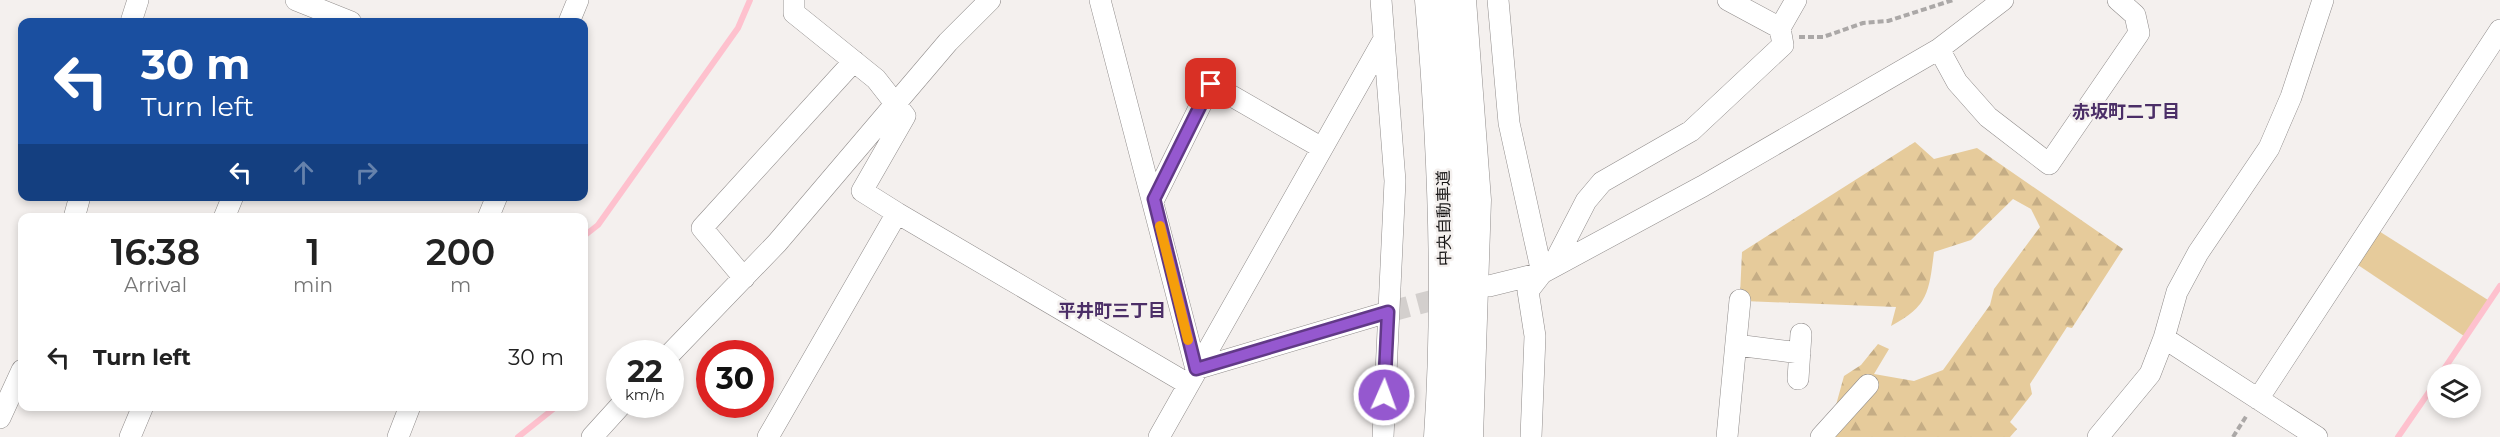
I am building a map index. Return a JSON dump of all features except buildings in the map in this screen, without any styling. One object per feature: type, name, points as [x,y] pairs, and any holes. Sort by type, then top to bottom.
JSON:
[{"type":"highway","name":"中央自動車道","points":[[1431,0],[1442,115],[1445,236],[1445,356],[1440,437]]},
{"type":"highway","name":"中央自動車道","points":[[1460,0],[1475,200],[1473,314],[1467,437]]},
{"type":"street","points":[[132,18],[138,0]]},
{"type":"street","points":[[571,18],[578,0]]},
{"type":"street","points":[[795,0],[794,13],[876,79],[905,116],[862,191],[897,213],[1192,377],[1388,312]]},
{"type":"street","points":[[684,340],[777,243],[948,42],[990,0]]},
{"type":"street","points":[[1100,0],[1154,199],[1192,377]]},
{"type":"street","points":[[1381,0],[1395,181],[1383,437]]},
{"type":"street","points":[[1498,0],[1509,123],[1547,269]]},
{"type":"street","points":[[1728,0],[1780,28]]},
{"type":"street","points":[[1531,437],[1535,336],[1528,291],[1547,269],[1586,201],[1602,182],[1691,131],[1783,45],[1780,28],[1796,0]]},
{"type":"street","points":[[1489,286],[1547,269],[1703,186],[1939,49],[2002,0]]},
{"type":"street","points":[[1939,49],[1958,82],[1988,117],[2049,164],[2139,33],[2135,15],[2118,0]]},
{"type":"street","points":[[2098,437],[2150,374],[2164,338],[2177,292],[2193,262],[2268,148],[2291,97],[2323,0]]},
{"type":"street","points":[[309,7],[340,18]]},
{"type":"street","points":[[2258,399],[2500,30]]},
{"type":"street","points":[[1159,437],[1384,39]]},
{"type":"street","points":[[744,278],[702,228],[854,61]]},
{"type":"street","points":[[1154,199],[1211,84],[1322,148]]},
{"type":"street","points":[[768,437],[897,213]]},
{"type":"street","points":[[1727,437],[1740,300]]},
{"type":"street","points":[[2164,338],[2317,437]]},
{"type":"street","points":[[1736,345],[1801,343],[1798,379]]},
{"type":"street","points":[[0,417],[18,379]]},
{"type":"street","points":[[1821,437],[1868,385]]},
{"type":"street","points":[[130,437],[141,411]]},
{"type":"street","points":[[398,437],[408,411]]},
{"type":"street","points":[[592,437],[609,418]]},
{"type":"path","points":[[1780,28],[1793,37],[1822,37],[1863,23],[1888,21],[1953,0]]},
{"type":"path","points":[[2233,437],[2258,399]]},
{"type":"green space","points":[[1915,142],[1934,159],[1977,148],[2123,249],[2072,328],[2067,327],[2030,384],[2032,394],[2010,422],[2017,429],[2010,437],[1820,437],[1833,416],[1844,376],[1861,365],[1878,344],[1889,349],[1874,374],[1914,381],[1943,370],[1990,305],[1994,289],[2040,227],[2031,209],[2013,199],[1971,240],[1934,252],[1931,277],[1925,296],[1904,319],[1891,326],[1896,307],[1744,301],[1740,295],[1742,252]]},
{"type":"green space","points":[[2374,228],[2488,300],[2464,336],[2352,261]]},
{"type":"waterway","points":[[588,233],[598,225],[738,28],[750,0]]},
{"type":"waterway","points":[[2447,364],[2500,286]]},
{"type":"waterway","points":[[2398,437],[2427,395]]},
{"type":"waterway","points":[[518,437],[551,411]]},
{"type":"tunnel","points":[[1388,312],[1457,294]]},
{"type":"slow traffic","points":[[1160,226],[1188,340]]},
{"type":"district","name":"赤坂町二丁目","points":[[2126,112]]},
{"type":"district","name":"平井町三丁目","points":[[1112,311]]},
{"type":"route","points":[[1211,84],[1154,199],[1196,369],[1388,312],[1384,395]]}]
